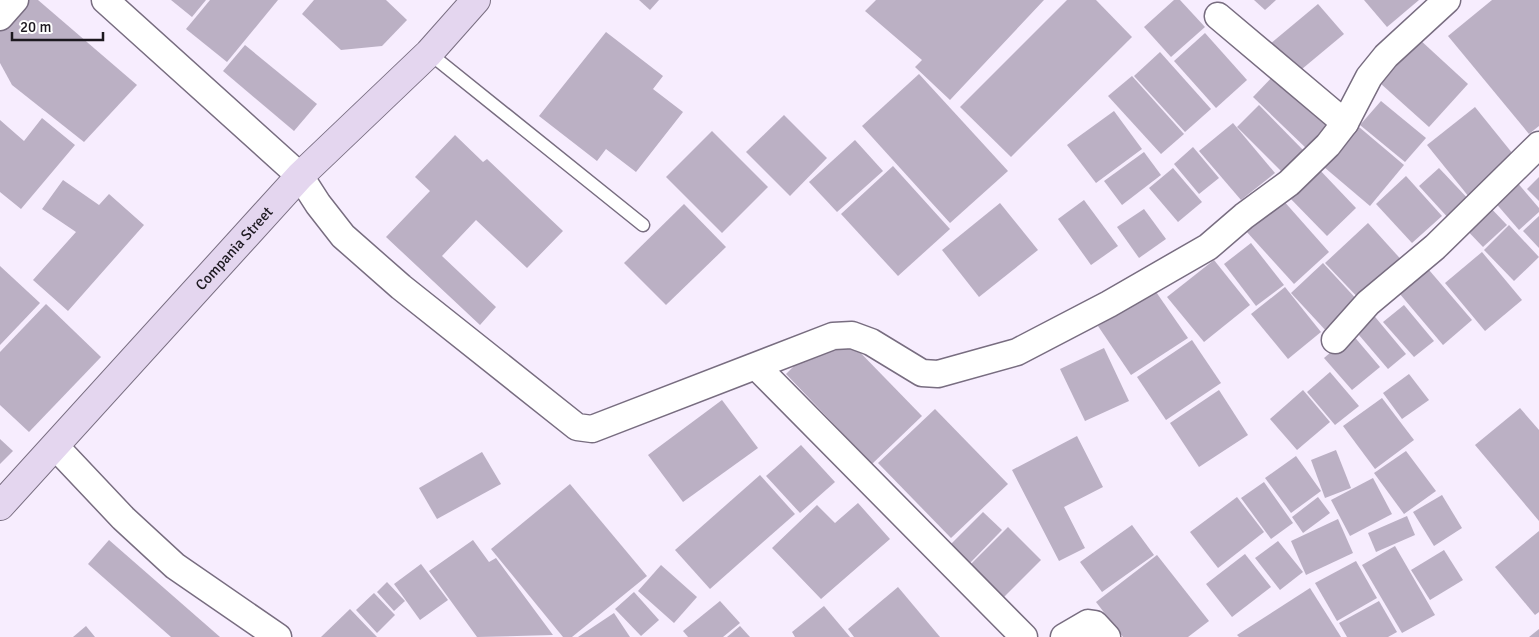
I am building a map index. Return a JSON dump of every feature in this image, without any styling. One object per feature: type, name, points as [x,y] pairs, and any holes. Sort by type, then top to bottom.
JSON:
[{"type":"street","points":[[0,17],[15,0]]},
{"type":"street","points":[[105,0],[300,176],[318,204],[343,236],[401,287],[577,427],[592,429],[757,367],[833,336],[852,336],[871,342],[922,373],[938,374],[1017,352],[1109,304],[1208,247],[1244,216],[1289,183],[1328,145],[1345,123],[1369,77],[1386,56],[1447,0]]},
{"type":"street","name":"Compania Street","points":[[0,506],[300,176],[429,53],[476,0]]},
{"type":"street","points":[[1218,16],[1345,123]]},
{"type":"street","points":[[1335,340],[1368,303],[1435,247],[1539,145]]},
{"type":"street","points":[[757,367],[1024,637]]},
{"type":"street","points":[[55,446],[123,518],[175,566],[278,637]]},
{"type":"street","points":[[1064,637],[1088,623],[1095,624],[1107,637]]},
{"type":"lane","points":[[429,53],[643,225]]},
{"type":"building","points":[[26,0],[38,0],[137,85],[84,142],[12,85],[0,63],[0,27]]},
{"type":"building","points":[[171,0],[206,0],[192,17]]},
{"type":"building","points":[[210,0],[278,0],[227,62],[186,29]]},
{"type":"building","points":[[314,0],[386,0],[407,20],[382,46],[341,50],[302,14]]},
{"type":"building","points":[[639,0],[659,0],[650,10]]},
{"type":"building","points":[[876,0],[1044,0],[950,100],[915,67],[922,60],[865,11]]},
{"type":"building","points":[[1067,0],[1096,0],[1132,37],[1011,157],[960,107]]},
{"type":"building","points":[[1174,0],[1180,0],[1205,27],[1171,57],[1144,27]]},
{"type":"building","points":[[1254,0],[1276,0],[1265,10]]},
{"type":"building","points":[[1364,0],[1419,0],[1387,27]]},
{"type":"building","points":[[1492,0],[1539,0],[1539,126],[1529,134],[1448,36]]},
{"type":"building","points":[[1318,4],[1344,34],[1296,74],[1270,44]]},
{"type":"building","points":[[606,32],[663,76],[653,89],[683,112],[636,172],[606,149],[597,161],[539,116]]},
{"type":"building","points":[[1205,33],[1247,80],[1216,108],[1174,61]]},
{"type":"building","points":[[1419,39],[1468,84],[1429,127],[1380,83]]},
{"type":"building","points":[[245,45],[317,104],[294,131],[223,71]]},
{"type":"building","points":[[1160,52],[1211,109],[1185,132],[1134,76]]},
{"type":"building","points":[[1276,73],[1332,126],[1308,150],[1253,97]]},
{"type":"building","points":[[919,74],[1008,171],[950,223],[862,126]]},
{"type":"building","points":[[1132,76],[1184,134],[1161,154],[1108,96]]},
{"type":"building","points":[[1381,101],[1426,138],[1405,162],[1360,125]]},
{"type":"building","points":[[1259,105],[1304,151],[1282,172],[1237,127]]},
{"type":"building","points":[[1475,107],[1517,159],[1469,197],[1427,145]]},
{"type":"building","points":[[1114,111],[1142,149],[1096,183],[1067,145]]},
{"type":"building","points":[[784,115],[827,158],[790,196],[746,152]]},
{"type":"building","points":[[42,118],[75,145],[21,209],[0,192],[0,120],[24,141]]},
{"type":"building","points":[[1233,123],[1275,173],[1241,200],[1199,151]]},
{"type":"building","points":[[1359,127],[1404,165],[1370,206],[1324,167]]},
{"type":"building","points":[[712,131],[768,187],[722,233],[666,177]]},
{"type":"building","points":[[455,135],[483,162],[487,159],[563,231],[527,268],[476,220],[442,256],[496,307],[480,325],[386,237],[430,191],[415,177]]},
{"type":"building","points":[[855,140],[883,171],[837,212],[809,182]]},
{"type":"building","points":[[1193,147],[1219,178],[1199,194],[1174,164]]},
{"type":"building","points":[[1144,152],[1161,175],[1122,205],[1104,181]]},
{"type":"building","points":[[893,166],[950,229],[898,276],[841,214]]},
{"type":"building","points":[[1316,166],[1356,208],[1327,236],[1286,194]]},
{"type":"building","points":[[1173,168],[1202,202],[1178,222],[1149,188]]},
{"type":"building","points":[[1439,168],[1472,203],[1451,221],[1419,186]]},
{"type":"building","points":[[1406,176],[1442,216],[1412,243],[1376,204]]},
{"type":"building","points":[[1539,177],[1539,201],[1527,189]]},
{"type":"building","points":[[63,180],[99,205],[109,194],[144,225],[68,311],[33,280],[76,232],[42,209]]},
{"type":"building","points":[[1516,181],[1539,208],[1539,212],[1519,230],[1493,200]]},
{"type":"building","points":[[1282,199],[1329,252],[1294,284],[1246,231]]},
{"type":"building","points":[[1084,200],[1118,246],[1091,265],[1058,219]]},
{"type":"building","points":[[1485,202],[1507,225],[1483,247],[1461,224]]},
{"type":"building","points":[[1000,203],[1038,250],[979,297],[942,250]]},
{"type":"building","points":[[684,204],[726,247],[666,305],[624,263]]},
{"type":"building","points":[[1144,209],[1166,239],[1139,258],[1117,227]]},
{"type":"building","points":[[1539,216],[1539,248],[1523,231]]},
{"type":"building","points":[[1368,223],[1406,265],[1364,304],[1325,263]]},
{"type":"building","points":[[1509,225],[1539,257],[1514,281],[1484,250]]},
{"type":"building","points":[[1251,243],[1284,285],[1256,306],[1224,264]]},
{"type":"building","points":[[1482,252],[1522,300],[1485,331],[1445,283]]},
{"type":"building","points":[[1214,260],[1250,305],[1204,342],[1167,297]]},
{"type":"building","points":[[1323,263],[1360,303],[1328,333],[1291,293]]},
{"type":"building","points":[[1423,263],[1472,320],[1443,345],[1394,287]]},
{"type":"building","points":[[0,266],[40,303],[0,345]]},
{"type":"building","points":[[1285,287],[1321,332],[1288,359],[1251,314]]},
{"type":"building","points":[[1154,289],[1188,338],[1131,375],[1098,326]]},
{"type":"building","points":[[46,304],[101,357],[29,432],[0,405],[0,352]]},
{"type":"building","points":[[1404,305],[1434,341],[1414,357],[1383,322]]},
{"type":"building","points":[[1371,312],[1406,354],[1388,369],[1353,328]]},
{"type":"building","points":[[1352,334],[1380,367],[1352,390],[1324,358]]},
{"type":"building","points":[[1192,340],[1221,383],[1166,420],[1137,377]]},
{"type":"building","points":[[849,341],[922,416],[872,464],[786,374],[803,357]]},
{"type":"building","points":[[1104,348],[1129,401],[1085,421],[1060,369]]},
{"type":"building","points":[[1330,372],[1359,406],[1335,425],[1307,392]]},
{"type":"building","points":[[1409,374],[1429,400],[1402,419],[1383,393]]},
{"type":"building","points":[[1219,390],[1248,435],[1199,467],[1170,423]]},
{"type":"building","points":[[1303,390],[1330,422],[1297,450],[1270,419]]},
{"type":"building","points":[[1382,398],[1414,440],[1375,469],[1343,426]]},
{"type":"building","points":[[722,400],[758,448],[683,502],[648,455]]},
{"type":"building","points":[[1520,408],[1539,430],[1539,521],[1475,445]]},
{"type":"building","points":[[935,409],[1008,484],[951,538],[878,463]]},
{"type":"building","points":[[1077,436],[1103,487],[1064,507],[1085,548],[1059,561],[1012,470]]},
{"type":"building","points":[[0,439],[13,451],[0,464]]},
{"type":"building","points":[[801,445],[835,482],[800,513],[766,476]]},
{"type":"building","points":[[1336,450],[1351,488],[1325,498],[1311,460]]},
{"type":"building","points":[[1406,451],[1436,491],[1404,514],[1374,473]]},
{"type":"building","points":[[482,452],[501,484],[437,519],[419,488]]},
{"type":"building","points":[[1296,456],[1321,491],[1291,513],[1265,478]]},
{"type":"building","points":[[760,475],[795,514],[710,589],[675,550]]},
{"type":"building","points":[[1373,478],[1392,514],[1350,536],[1331,500]]},
{"type":"building","points":[[1264,482],[1293,523],[1271,539],[1241,498]]},
{"type":"building","points":[[570,484],[647,576],[572,637],[563,637],[491,549]]},
{"type":"building","points":[[1442,495],[1462,528],[1434,546],[1413,512]]},
{"type":"building","points":[[1237,497],[1264,532],[1218,568],[1190,532]]},
{"type":"building","points":[[1318,497],[1330,513],[1303,533],[1292,517]]},
{"type":"building","points":[[858,503],[890,539],[821,599],[772,548],[817,505],[835,523]]},
{"type":"building","points":[[983,512],[1002,530],[970,563],[951,544]]},
{"type":"building","points":[[1407,516],[1415,535],[1376,552],[1368,533]]},
{"type":"building","points":[[1338,519],[1353,553],[1306,575],[1291,541]]},
{"type":"building","points":[[1132,525],[1154,555],[1102,592],[1080,562]]},
{"type":"building","points":[[1008,527],[1041,560],[1004,597],[971,564]]},
{"type":"building","points":[[1539,531],[1539,612],[1535,615],[1495,567]]},
{"type":"building","points":[[109,540],[220,637],[171,637],[88,564]]},
{"type":"building","points":[[473,540],[489,562],[496,558],[553,635],[477,637],[429,571]]},
{"type":"building","points":[[1278,541],[1303,572],[1280,590],[1255,558]]},
{"type":"building","points":[[1395,546],[1435,615],[1402,633],[1362,565]]},
{"type":"building","points":[[1444,550],[1463,580],[1430,600],[1411,570]]},
{"type":"building","points":[[1245,554],[1271,587],[1232,617],[1206,584]]},
{"type":"building","points":[[1157,555],[1209,621],[1188,637],[1123,637],[1096,602]]},
{"type":"building","points":[[1356,561],[1377,598],[1337,621],[1315,583]]},
{"type":"building","points":[[421,564],[448,600],[420,620],[394,584]]},
{"type":"building","points":[[661,565],[697,597],[674,623],[638,591]]},
{"type":"building","points":[[387,582],[405,601],[394,611],[377,592]]},
{"type":"building","points":[[898,587],[940,637],[854,637],[848,629]]},
{"type":"building","points":[[1310,588],[1341,637],[1239,637],[1237,635]]},
{"type":"building","points":[[634,592],[659,620],[641,636],[615,609]]},
{"type":"building","points":[[374,593],[395,615],[377,633],[356,610]]},
{"type":"building","points":[[720,601],[740,623],[723,637],[688,637],[683,631]]},
{"type":"building","points":[[1379,601],[1397,632],[1388,637],[1347,637],[1339,623]]},
{"type":"building","points":[[824,606],[850,637],[795,637],[792,632]]},
{"type":"building","points":[[350,609],[377,637],[321,637]]},
{"type":"building","points":[[614,613],[630,637],[578,637]]},
{"type":"building","points":[[86,626],[95,637],[73,637]]},
{"type":"building","points":[[740,626],[750,637],[727,637]]},
{"type":"building","points":[[1539,629],[1539,637],[1529,637]]}]
